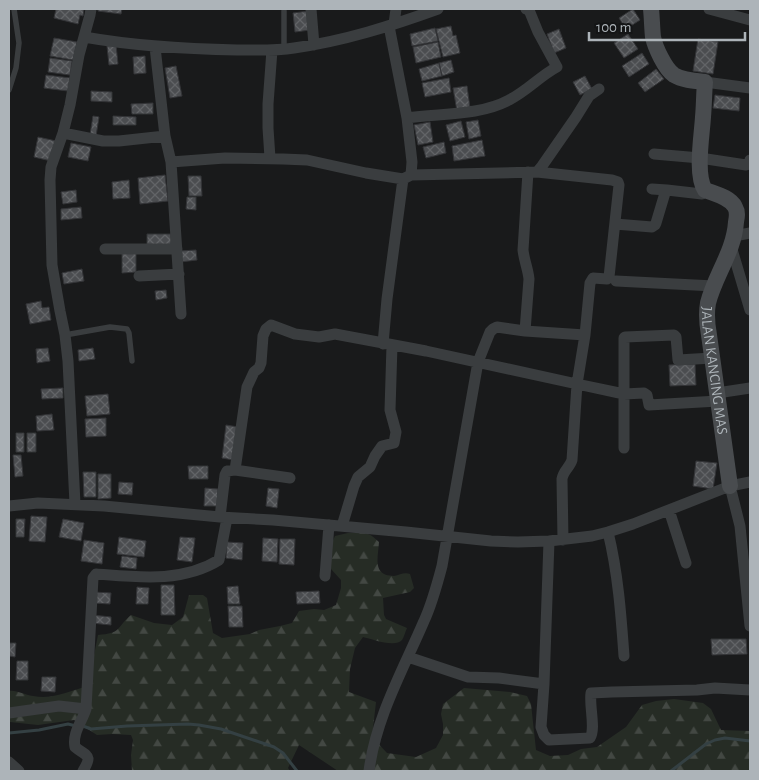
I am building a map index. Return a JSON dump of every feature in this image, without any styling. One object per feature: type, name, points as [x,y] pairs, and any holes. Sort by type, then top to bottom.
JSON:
[{"type":"street","points":[[74,504],[66,335],[52,265],[50,180],[70,105],[79,55],[91,9]]},
{"type":"street","points":[[311,9],[314,44]]},
{"type":"street","points":[[342,526],[358,477],[370,467],[382,446],[394,444],[396,432],[390,410],[387,299],[407,177],[412,162],[392,25],[396,9]]},
{"type":"street","points":[[84,37],[155,47],[278,50],[338,40],[392,25],[438,9]]},
{"type":"street","points":[[407,118],[468,112],[498,105],[522,92],[557,67],[538,32],[529,10],[526,9]]},
{"type":"street","points":[[652,9],[655,42],[661,58],[671,73],[680,78],[750,88]]},
{"type":"street","points":[[709,9],[750,20]]},
{"type":"street","points":[[155,47],[165,136],[171,162],[181,314]]},
{"type":"street","points":[[270,158],[268,104],[278,50]]},
{"type":"street","points":[[652,189],[702,194],[705,190],[701,181],[700,158],[705,82]]},
{"type":"street","points":[[532,172],[542,166],[589,96],[599,89]]},
{"type":"street","points":[[63,133],[103,141],[165,136]]},
{"type":"street","points":[[654,154],[746,165],[750,164],[750,160]]},
{"type":"street","points":[[171,162],[225,158],[270,158],[307,160],[366,173],[407,177],[532,172],[616,180],[619,186],[608,279],[593,278],[590,283],[585,336],[577,384],[572,460],[571,464],[562,474],[563,540]]},
{"type":"street","points":[[525,331],[529,280],[523,250],[532,172]]},
{"type":"street","points":[[615,224],[655,226],[667,190]]},
{"type":"street","name":"JALAN KANCING MAS","points":[[705,190],[730,201],[737,211],[736,228],[708,303],[707,313],[730,486]]},
{"type":"street","points":[[750,233],[732,241],[750,310]]},
{"type":"street","points":[[105,249],[177,249]]},
{"type":"street","points":[[139,276],[178,274]]},
{"type":"street","points":[[616,281],[714,286]]},
{"type":"street","points":[[234,470],[247,388],[261,362],[263,336],[266,329],[272,325],[295,334],[319,337],[335,334],[426,351],[624,394],[645,393],[649,405],[718,397],[750,388]]},
{"type":"street","points":[[369,771],[371,756],[383,715],[425,620],[438,581],[478,362],[493,328],[585,336]]},
{"type":"street","points":[[624,448],[624,338],[626,336],[674,335],[676,337],[678,360],[712,358]]},
{"type":"street","points":[[83,771],[88,763],[88,758],[86,754],[75,747],[74,742],[75,734],[84,714],[93,578],[96,574],[128,577],[170,577],[191,573],[219,560],[224,517],[225,474],[227,471],[234,470],[290,478]]},
{"type":"street","points":[[9,506],[38,503],[74,504],[342,526],[491,541],[549,541],[592,536],[608,532],[730,486],[750,482]]},
{"type":"street","points":[[730,486],[740,526],[750,626]]},
{"type":"street","points":[[669,510],[686,564]]},
{"type":"street","points":[[325,576],[329,525]]},
{"type":"street","points":[[608,532],[614,554],[624,656]]},
{"type":"street","points":[[549,541],[541,727],[544,735],[549,740],[590,738],[593,734],[591,694],[715,688],[750,690]]},
{"type":"street","points":[[408,657],[468,677],[499,678],[544,684]]},
{"type":"street","points":[[9,713],[59,706],[84,714]]},
{"type":"street","points":[[9,762],[19,771]]},
{"type":"lane","points":[[9,90],[16,68],[19,43],[14,9]]},
{"type":"lane","points":[[278,50],[284,11]]},
{"type":"lane","points":[[66,335],[110,326],[127,329],[132,361]]},
{"type":"green space","points":[[348,533],[365,533],[375,538],[379,542],[378,565],[382,573],[394,576],[404,573],[410,574],[414,588],[410,592],[383,598],[386,619],[407,628],[402,640],[389,643],[363,637],[355,648],[350,669],[349,692],[376,702],[372,737],[387,753],[416,757],[436,748],[443,735],[441,714],[443,704],[464,688],[510,692],[527,696],[531,704],[536,750],[550,756],[568,755],[581,749],[597,747],[626,727],[642,705],[674,699],[703,703],[711,709],[721,730],[750,731],[750,771],[338,771],[299,745],[288,768],[290,771],[132,771],[131,755],[133,740],[131,735],[97,735],[74,720],[38,725],[10,722],[9,691],[47,697],[88,686],[98,635],[117,630],[131,615],[154,623],[172,625],[183,617],[189,595],[203,595],[207,598],[213,633],[222,638],[250,634],[259,630],[292,623],[299,611],[324,610],[336,605],[341,588],[341,580],[331,569],[331,545],[335,536]]},
{"type":"building","points":[[56,9],[84,9],[83,16],[80,15],[78,24],[54,18]]},
{"type":"building","points":[[98,9],[122,9],[121,14],[98,11]]},
{"type":"building","points":[[633,9],[640,20],[626,29],[619,18]]},
{"type":"building","points":[[309,11],[310,30],[295,32],[293,13]]},
{"type":"building","points":[[451,26],[453,36],[456,35],[460,53],[443,57],[436,29]]},
{"type":"building","points":[[435,28],[438,41],[412,46],[410,34]]},
{"type":"building","points":[[559,29],[566,48],[554,53],[547,34]]},
{"type":"building","points":[[628,34],[638,49],[624,58],[614,43]]},
{"type":"building","points":[[54,38],[77,42],[73,60],[50,56]]},
{"type":"building","points":[[698,39],[718,42],[713,74],[693,71]]},
{"type":"building","points":[[438,42],[441,57],[416,63],[413,47]]},
{"type":"building","points":[[116,45],[118,64],[109,65],[107,46]]},
{"type":"building","points":[[642,53],[649,64],[629,77],[622,66]]},
{"type":"building","points":[[145,56],[146,73],[134,74],[133,57]]},
{"type":"building","points":[[50,58],[72,61],[70,75],[48,72]]},
{"type":"building","points":[[451,60],[454,72],[442,76],[439,63]]},
{"type":"building","points":[[439,63],[442,76],[422,81],[419,69]]},
{"type":"building","points":[[176,66],[182,96],[170,98],[165,68]]},
{"type":"building","points":[[656,69],[664,79],[645,92],[638,83]]},
{"type":"building","points":[[46,75],[70,78],[68,91],[44,88]]},
{"type":"building","points":[[585,76],[592,89],[580,95],[573,82]]},
{"type":"building","points":[[449,78],[451,92],[425,97],[422,83]]},
{"type":"building","points":[[467,86],[470,108],[457,111],[453,88]]},
{"type":"building","points":[[91,91],[112,92],[112,102],[91,101]]},
{"type":"building","points":[[715,95],[740,98],[739,111],[713,108]]},
{"type":"building","points":[[153,103],[153,114],[132,114],[131,104]]},
{"type":"building","points":[[93,116],[99,117],[96,136],[90,135]]},
{"type":"building","points":[[113,116],[136,117],[136,125],[113,125]]},
{"type":"building","points":[[478,120],[481,136],[469,139],[466,122]]},
{"type":"building","points":[[461,121],[465,137],[450,141],[446,125]]},
{"type":"building","points":[[430,122],[433,142],[418,145],[414,125]]},
{"type":"building","points":[[38,137],[56,141],[51,161],[34,157]]},
{"type":"building","points":[[482,140],[485,156],[454,161],[452,146]]},
{"type":"building","points":[[444,142],[446,153],[426,158],[423,147]]},
{"type":"building","points":[[71,143],[91,147],[88,161],[68,157]]},
{"type":"building","points":[[165,175],[168,201],[140,204],[138,178]]},
{"type":"building","points":[[188,176],[201,176],[202,196],[189,196]]},
{"type":"building","points":[[129,180],[130,198],[113,199],[112,182]]},
{"type":"building","points":[[76,190],[77,202],[63,204],[61,192]]},
{"type":"building","points":[[187,197],[196,197],[196,210],[186,209]]},
{"type":"building","points":[[81,207],[82,218],[61,220],[61,209]]},
{"type":"building","points":[[147,234],[171,234],[171,247],[147,247]]},
{"type":"building","points":[[196,250],[197,260],[180,262],[179,251]]},
{"type":"building","points":[[122,253],[136,253],[136,272],[122,273]]},
{"type":"building","points":[[82,269],[84,281],[64,284],[62,273]]},
{"type":"building","points":[[166,290],[167,298],[156,300],[155,291]]},
{"type":"building","points":[[41,301],[42,308],[49,307],[51,320],[30,324],[26,304]]},
{"type":"building","points":[[48,348],[50,361],[37,363],[36,349]]},
{"type":"building","points":[[93,348],[95,359],[79,361],[78,350]]},
{"type":"building","points":[[695,364],[696,385],[670,386],[669,365]]},
{"type":"building","points":[[63,388],[63,398],[42,399],[41,389]]},
{"type":"building","points":[[108,394],[110,414],[87,416],[85,396]]},
{"type":"building","points":[[52,414],[54,430],[37,431],[36,416]]},
{"type":"building","points":[[106,418],[106,436],[86,437],[85,419]]},
{"type":"building","points":[[226,425],[238,427],[234,460],[222,458]]},
{"type":"building","points":[[16,433],[24,433],[24,452],[16,452]]},
{"type":"building","points":[[27,433],[36,433],[36,452],[27,452]]},
{"type":"building","points":[[13,455],[21,455],[23,476],[15,477]]},
{"type":"building","points":[[696,461],[717,463],[713,489],[693,486]]},
{"type":"building","points":[[188,466],[208,466],[208,479],[189,479]]},
{"type":"building","points":[[83,472],[96,472],[96,497],[84,497]]},
{"type":"building","points":[[98,474],[111,474],[111,498],[98,499]]},
{"type":"building","points":[[119,482],[133,483],[132,495],[118,494]]},
{"type":"building","points":[[205,488],[218,489],[217,506],[204,506]]},
{"type":"building","points":[[268,488],[279,489],[277,508],[266,506]]},
{"type":"building","points":[[31,516],[47,517],[45,542],[29,541]]},
{"type":"building","points":[[16,519],[25,519],[24,537],[16,537]]},
{"type":"building","points":[[63,519],[84,523],[81,541],[59,537]]},
{"type":"building","points":[[119,537],[146,541],[144,557],[117,554]]},
{"type":"building","points":[[180,537],[195,538],[192,562],[177,560]]},
{"type":"building","points":[[263,538],[278,539],[277,562],[262,561]]},
{"type":"building","points":[[280,539],[295,539],[294,565],[279,564]]},
{"type":"building","points":[[84,540],[104,543],[102,564],[81,561]]},
{"type":"building","points":[[227,542],[243,543],[242,560],[226,558]]},
{"type":"building","points":[[122,556],[137,558],[136,569],[120,567]]},
{"type":"building","points":[[161,585],[174,585],[175,615],[161,615]]},
{"type":"building","points":[[238,586],[240,604],[228,604],[227,587]]},
{"type":"building","points":[[137,587],[149,588],[148,604],[136,604]]},
{"type":"building","points":[[319,591],[320,603],[297,604],[296,592]]},
{"type":"building","points":[[93,592],[111,593],[110,604],[93,603]]},
{"type":"building","points":[[228,606],[242,606],[243,627],[229,627]]},
{"type":"building","points":[[92,615],[111,617],[111,625],[91,623]]},
{"type":"building","points":[[711,639],[746,639],[747,654],[712,655]]},
{"type":"building","points":[[9,643],[16,643],[15,657],[9,656]]},
{"type":"building","points":[[17,661],[28,661],[28,680],[16,680]]},
{"type":"building","points":[[42,677],[56,677],[55,692],[41,691]]},
{"type":"waterway","points":[[9,733],[39,730],[68,724],[76,726]]},
{"type":"waterway","points":[[83,726],[91,729],[188,724],[221,729],[274,747],[283,753],[297,771]]},
{"type":"waterway","points":[[671,771],[706,744],[715,740],[725,738],[750,741]]}]
